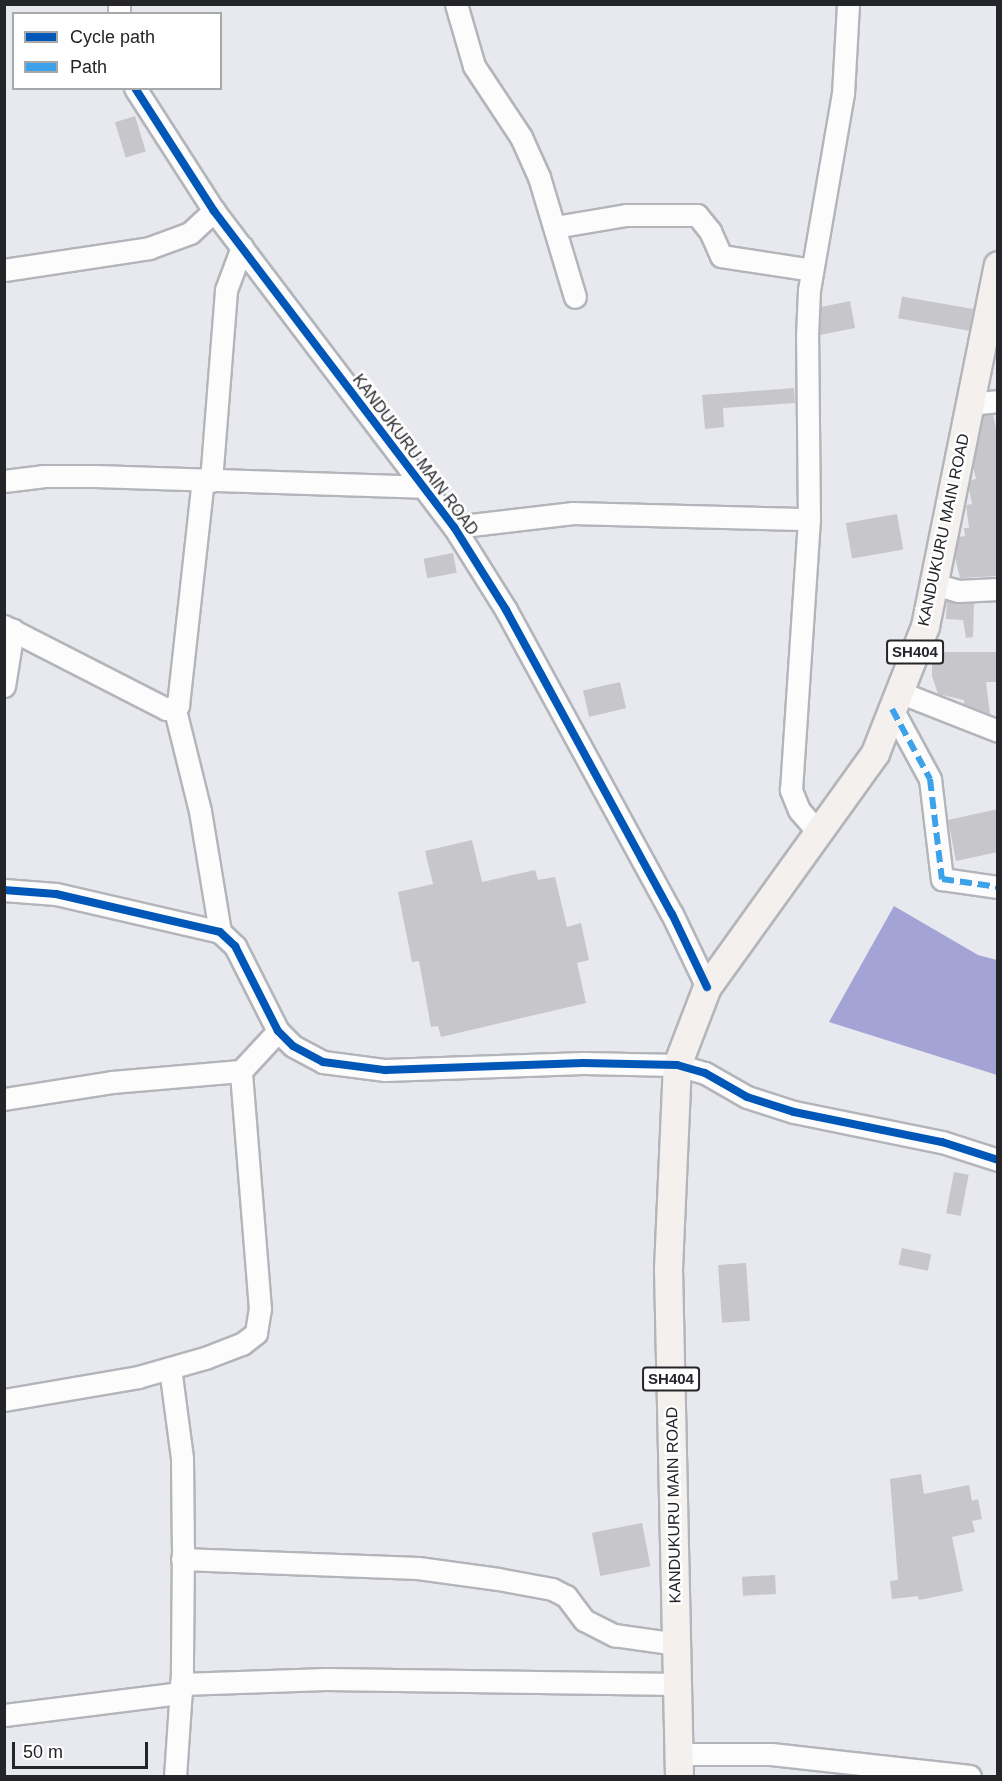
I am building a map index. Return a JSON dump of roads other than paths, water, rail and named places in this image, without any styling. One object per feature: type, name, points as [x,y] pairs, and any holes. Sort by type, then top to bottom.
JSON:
[{"type":"main road","name":"KANDUKURU MAIN ROAD","points":[[679,1765],[669,1269],[677,1065],[707,987],[875,753],[925,626],[998,265]]},
{"type":"street","points":[[456,4],[474,66],[521,137],[539,177],[575,297]]},
{"type":"street","points":[[819,833],[799,810],[791,790],[809,519],[807,336],[812,270],[843,94],[848,4]]},
{"type":"street","name":"KANDUKURU MAIN ROAD","points":[[136,90],[214,211],[454,527],[506,610],[672,914],[707,987]]},
{"type":"street","points":[[4,270],[149,248],[190,233],[214,211]]},
{"type":"street","points":[[555,227],[626,215],[697,215],[707,225],[721,256],[812,270]]},
{"type":"street","points":[[4,686],[9,628],[166,709],[178,705],[207,480],[226,290],[242,247]]},
{"type":"street","points":[[970,404],[998,401]]},
{"type":"street","points":[[4,481],[43,476],[422,487]]},
{"type":"street","points":[[454,527],[573,513],[809,519]]},
{"type":"street","points":[[933,584],[958,591],[998,589]]},
{"type":"street","points":[[896,700],[998,731]]},
{"type":"street","points":[[896,700],[930,779],[942,879],[998,887]]},
{"type":"street","points":[[174,706],[200,811],[220,932]]},
{"type":"street","points":[[4,890],[56,894],[220,932],[235,946],[278,1031],[293,1046],[323,1062],[385,1070],[583,1063],[677,1065],[705,1073],[747,1097],[794,1112],[942,1142],[998,1160]]},
{"type":"street","points":[[4,1099],[112,1082],[241,1071],[278,1031]]},
{"type":"street","points":[[4,1400],[170,1368],[242,1344],[256,1333],[260,1320],[241,1071]]},
{"type":"street","points":[[170,1368],[182,1458],[181,1689],[175,1776]]},
{"type":"street","points":[[182,1559],[417,1568],[498,1579],[552,1589],[566,1596],[584,1620],[614,1635],[677,1644]]},
{"type":"street","points":[[4,1715],[181,1689],[326,1679],[679,1684]]},
{"type":"street","points":[[679,1765],[771,1754],[970,1776]]},
{"type":"water","points":[[894,906],[978,955],[997,960],[997,1075],[829,1022]]}]
